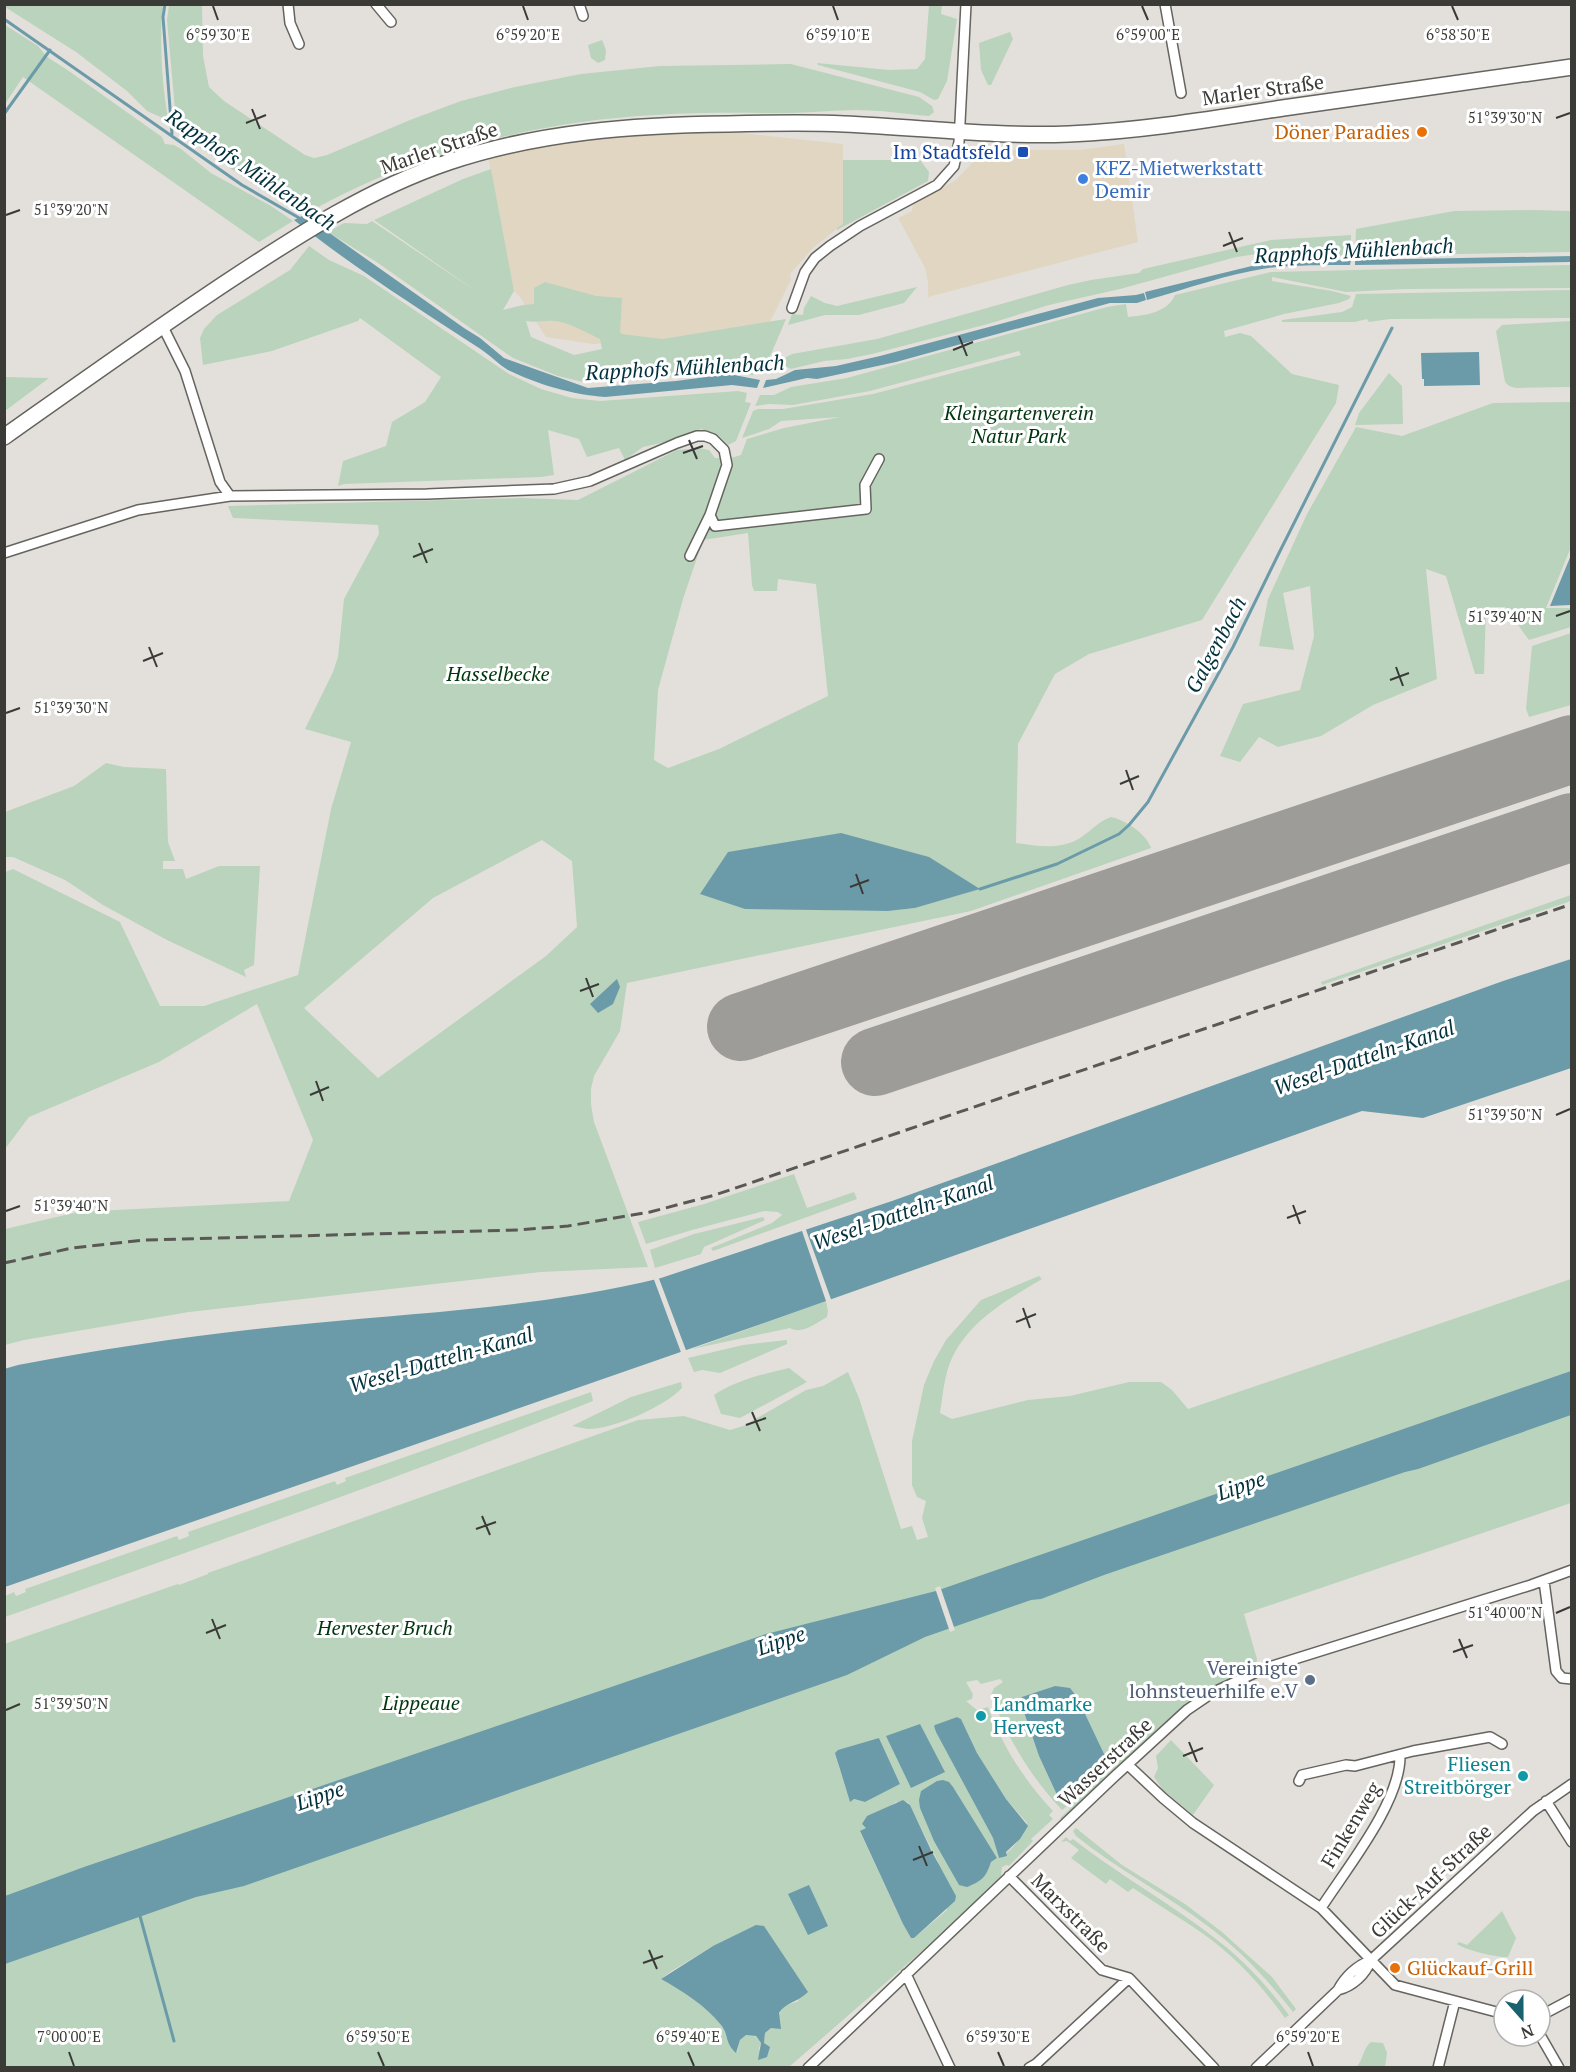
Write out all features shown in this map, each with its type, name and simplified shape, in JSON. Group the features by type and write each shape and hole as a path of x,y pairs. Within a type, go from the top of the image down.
{"main road":[{"name":"Marler Straße","path":"4,437 162,325 342,209 401,180 466,157 545,137 666,125 838,123 959,132 1069,134 1150,127 1572,67"}],"street":[{"path":"288,4 290,23 299,44"},
{"path":"376,4 391,22"},
{"path":"579,4 584,16"},
{"path":"792,308 805,272 815,258 860,226 937,185 954,166 959,142 966,4"},
{"path":"1166,4 1181,93"},
{"path":"162,325 185,371 220,482 230,496"},
{"path":"4,554 138,510 230,496 415,494 554,489 590,481 677,443 697,436 705,436 719,444 727,460 725,474 710,515 690,556"},
{"path":"710,515 715,526 866,509 865,485 879,459"},
{"name":"Wasserstraße","path":"808,2067 1187,1710 1212,1693 1263,1669 1544,1581 1572,1570"},
{"path":"1544,1581 1556,1671 1562,1678 1572,1678"},
{"name":"Finkenweg","path":"1299,1781 1302,1775 1346,1765 1355,1766 1413,1751 1490,1737 1502,1743"},
{"name":"Finkenweg","path":"1321,1908 1394,1792 1400,1755"},
{"path":"1128,1765 1193,1822 1321,1908 1395,1985 1492,2011"},
{"name":"Glück-Auf-Straße","path":"1257,2067 1338,1990 1348,1987 1367,1970 1371,1960 1546,1801 1572,1784"},
{"path":"1546,1801 1572,1842"},
{"name":"Marxstraße","path":"1009,1876 1102,1970 1129,1978 1214,2067"},
{"path":"906,1974 950,2067"},
{"path":"1029,2067 1036,2064 1129,1978"},
{"path":"1552,2009 1572,1998"},
{"path":"1438,2067 1455,2001"},
{"path":"1548,2048 1559,2067"}],"shaded area":[{"path":"666,125 843,144 843,224 814,247 790,274 791,280 770,322 662,339 593,344 546,337 514,291 487,151"},
{"path":"1124,144 1138,242 928,297 925,268 898,218 912,211 913,204 956,180 984,150 1080,150"}],"green space":[{"path":"4,5 163,5 162,61 168,118 165,119 147,111 127,91 76,52"},
{"path":"169,5 202,5 203,56 209,87 224,101 305,155 314,158 327,155 461,101 515,87 581,74 660,66 791,64 919,97 932,106 934,112 929,116 856,110 797,113 689,113 564,125 474,144 430,158 345,193 304,215 177,132 167,20"},
{"path":"929,5 942,5 941,14 957,19 947,81 938,99 934,100 920,92 818,65 817,63 889,70 917,69 925,59"},
{"path":"5,25 38,46 47,57 162,137 165,144 181,149 211,173 271,206 293,221 259,242 23,77 5,104"},
{"path":"1010,32 1013,39 991,85 988,85 981,70 979,43"},
{"path":"602,40 606,50 605,60 598,63 591,58 588,45"},
{"path":"843,160 920,160 929,172 928,181 837,230 843,224"},
{"path":"491,169 514,291 503,310 534,304 534,288 545,282 596,296 622,298 620,332 622,334 662,339 786,319 763,373 752,375 728,369 682,376 587,383 558,376 513,358 378,263 328,232 344,223 367,224 372,221 480,294 374,220 463,179","holes":["526,321 555,321 572,326 600,339 602,349 574,355 531,337"]},
{"path":"1454,211 1571,211 1571,252 1355,256 1356,229"},
{"path":"1351,235 1351,256 1302,254 1287,250 1236,257 872,354 824,361 791,369 779,361 792,354 877,339 1068,285 1139,273 1143,269 1271,240"},
{"path":"309,246 329,260 364,276 509,374 541,389 572,398 600,401 738,391 747,393 745,402 751,403 736,441 728,445 718,435 701,429 670,441 643,447 625,460 619,448 587,457 579,439 548,430 554,475 338,486 343,461 386,446 392,422 425,402 441,377 360,318 358,321 272,351 203,365 200,338 204,329 217,315 290,270"},
{"name":"Hasselbecke","path":"1571,265 1571,288 1406,289 1346,292 1272,277 1272,281 1351,296 1339,303 1284,314 1224,331 1225,337 1240,333 1251,336 1292,374 1339,385 1336,403 1202,620 1089,654 1055,674 1018,744 1016,843 1050,846 1067,844 1111,817 1134,828 1145,837 1151,848 971,911 627,983 620,1031 594,1076 591,1104 594,1122 648,1267 541,1272 189,1312 5,1345 5,1229 78,1212 289,1201 313,1140 257,1004 159,1062 29,1117 5,1149 5,872 13,869 120,922 160,1006 204,1006 298,975 331,809 351,742 305,729 333,672 338,657 344,599 379,534 378,525 233,518 228,506 522,498 578,500 677,450 699,448 709,450 715,458 731,458 741,455 747,439 784,428 840,417 781,421 769,429 742,438 753,411 758,409 783,409 873,394 1021,355 1019,351 870,391 793,405 755,406 760,395 774,395 791,387 847,378 1107,307 1126,304 1128,317 1149,314 1167,306 1175,295 1271,272","holes":["748,533 754,591 777,591 778,579 816,584 828,696 719,749 668,768 654,760 658,690 683,599 703,540","542,840 572,861 577,927 546,956 378,1078 304,1008 433,898","979,889 915,908 888,911 827,910"]},
{"path":"917,287 904,303 859,315 825,315 788,325 792,314 803,315 811,296 837,306"},
{"path":"1571,290 1571,318 1390,319 1369,322 1367,319 1355,322 1282,322 1282,320 1342,312 1352,307 1356,294"},
{"path":"1571,321 1571,387 1516,388 1505,382 1496,331 1502,325"},
{"path":"1389,373 1402,386 1403,424 1355,425 1359,413"},
{"path":"5,377 49,378 5,411"},
{"path":"1571,402 1571,547 1546,608 1571,608 1571,627 1529,640 1505,607 1486,607 1484,674 1475,674 1446,576 1426,569 1437,679 1373,705 1321,736 1278,747 1259,737 1240,762 1220,756 1243,704 1300,690 1314,636 1310,586 1283,593 1294,650 1259,646 1268,599 1307,514 1356,427 1402,436 1493,403"},
{"path":"1571,633 1571,705 1529,717 1526,709 1532,646"},
{"path":"106,763 124,767 166,769 168,842 175,861 163,861 163,869 183,869 186,879 219,866 260,866 254,965 244,970 246,977 167,940 103,905 65,880 13,857 5,857 5,812 74,786"},
{"path":"1571,895 1571,901 1322,985 1321,982"},
{"path":"794,1174 807,1208 854,1192 857,1199 713,1251 711,1248 772,1223 782,1215 778,1212 764,1211 646,1244 638,1222 704,1204"},
{"path":"763,1217 765,1220 704,1247 701,1254 655,1268 650,1250 694,1234"},
{"name":"Lippeaue","path":"1039,1276 1042,1279 991,1312 979,1322 960,1345 947,1371 940,1413 952,1419 1028,1400 1070,1396 1129,1382 1161,1382 1172,1390 1188,1409 1571,1279 1571,1503 1244,1614 1257,1659 1256,1667 1212,1688 1191,1702 1117,1768 1063,1821 1060,1818 1070,1809 1067,1806 1062,1810 1040,1784 1012,1742 991,1695 994,1688 1003,1682 1000,1679 981,1684 977,1680 966,1682 973,1694 972,1699 966,1701 977,1710 988,1707 1008,1749 1024,1775 1053,1811 1049,1815 1053,1819 1031,1839 1033,1841 1009,1866 1002,1867 1001,1877 921,1952 789,2067 5,2067 4,1644 179,1585 638,1420 684,1416 730,1430 743,1426 806,1390 823,1386 848,1372 859,1398 901,1529 912,1526 917,1540 928,1537 922,1518 926,1501 917,1497 912,1485 912,1441 924,1385 946,1340 981,1300","holes":["1055,1686 1105,1756 1103,1764 1066,1798 1061,1799 1057,1795 1039,1756 1020,1702 1022,1698","957,1717 961,1719 977,1753 1006,1799 1027,1823 1016,1843 999,1858 993,1838 934,1726","879,1738 900,1784 865,1802 853,1799 850,1802 838,1764","896,1802 908,1802 938,1862 947,1910 914,1938 911,1938 903,1924 860,1832 866,1829 865,1825 863,1826 863,1823","971,1819 997,1858 991,1862 989,1868","713,1946 799,2001 784,2006 771,2028 765,2033 764,2043 758,2051 761,2043 755,2036 746,2035 740,2040 737,2052 728,2042 721,2025 708,2011 661,1979"]},
{"path":"826,1301 827,1317 804,1329 790,1328 692,1349"},
{"path":"787,1340 787,1344 720,1373 702,1370 694,1372 688,1358 743,1345"},
{"path":"789,1368 807,1382 740,1418 721,1414 714,1395 741,1381"},
{"path":"681,1382 682,1388 674,1395 638,1416 598,1428 587,1429 572,1426 631,1397"},
{"path":"591,1392 593,1401 520,1430 300,1512 5,1617 5,1596 14,1592 16,1596 26,1592 25,1589 177,1536 179,1540 189,1536 188,1532 335,1481 337,1485 346,1481 345,1478"},
{"path":"1171,1740 1214,1785 1193,1815 1163,1790 1154,1777 1158,1768 1156,1756"},
{"path":"1076,1828 1122,1865 1185,1904 1222,1932 1272,1977 1296,2009 1293,2012 1254,1966 1221,1936 1092,1848 1076,1836 1073,1831"},
{"path":"1066,1837 1070,1841 1073,1839 1227,1947 1273,1994 1289,2015 1285,2018 1247,1972 1226,1951 1202,1933 1133,1888 1128,1892 1110,1879 1106,1884 1071,1858 1079,1850 1067,1841 1061,1842"},
{"path":"1502,1911 1516,1938 1508,1957 1482,1953 1457,1944 1459,1942 1467,1945"},
{"path":"1371,2042 1383,2043 1387,2053 1385,2067 1356,2067 1366,2048"}],"water":[{"path":"304,215 480,338 504,358 588,388 729,374 760,380 757,388 732,385 605,397 568,391 531,380 504,368 483,350 408,302 294,220"},
{"path":"1572,256 1571,262 1355,265 1355,260"},
{"path":"1351,260 1350,265 1268,268 1222,278 1147,300 1145,292 1260,264 1283,261"},
{"path":"1144,293 1146,300 1137,303 1110,303 896,362 763,388 766,380 776,379 795,370 836,366 880,356 1098,298"},
{"path":"1479,352 1480,385 1424,386 1421,353"},
{"path":"1571,555 1571,605 1550,606"},
{"path":"841,833 929,857 980,889 915,908 888,911 745,909 700,894 728,852"},
{"name":"Wesel-Datteln-Kanal","path":"1571,959 1571,1068 1423,1118 1362,1111 767,1322 5,1587 4,1369 55,1358 166,1340 532,1302 618,1288 661,1278 892,1201 1503,981"},
{"path":"617,979 620,987 613,1004 598,1013 590,1004"},
{"name":"Lippe","path":"1571,1371 1571,1415 925,1637 847,1675 244,1886 196,1897 5,1964 5,1896 766,1634 936,1591"},
{"path":"1055,1686 1070,1688 1077,1697 1105,1756 1103,1764 1066,1799 1057,1795 1039,1756 1020,1701 1022,1697"},
{"path":"957,1717 961,1719 977,1753 1006,1799 1028,1826 1020,1839 1006,1852 1007,1856 999,1858 993,1838 936,1732 935,1725"},
{"path":"920,1724 945,1772 911,1788 886,1736"},
{"path":"879,1738 900,1784 865,1802 854,1799 850,1802 835,1753 838,1750"},
{"path":"943,1780 949,1782 953,1787 997,1858 991,1862 983,1878 967,1887 959,1885 934,1841 920,1808 921,1791"},
{"path":"903,1800 910,1805 956,1896 955,1901 914,1938 911,1938 903,1924 860,1831 866,1828 862,1824 867,1816"},
{"path":"809,1885 828,1926 808,1935 788,1894"},
{"path":"756,1925 764,1926 808,1992 785,2006 779,2013 781,2029 771,2028 765,2033 764,2043 770,2047 767,2057 758,2060 761,2043 756,2036 746,2035 740,2040 736,2053 723,2029 708,2011 661,1979 713,1946"}],"pier":[{"path":"805,1227 832,1302 827,1304 801,1228"},
{"path":"658,1276 687,1353 682,1355 653,1277"},
{"path":"940,1586 955,1630 950,1632 935,1588"}],"waterway":[{"path":"165,4 163,17 172,134"},
{"name":"Rapphofs Mühlenbach","path":"4,19 242,185 301,219"},
{"path":"4,114 50,50"},
{"name":"Galgenbach","path":"980,889 1057,864 1119,834 1148,802 1233,647 1392,328"},
{"path":"140,1916 174,2041"}],"runway":[{"path":"741,1027 1572,749"},
{"path":"875,1062 1572,827"}],"railway":[{"path":"4,1263 72,1248 145,1240 518,1230 568,1226 650,1212 715,1195 1572,904"}],"place":[{"name":"Döner Paradies","path":"1422,132"},
{"name":"Im Stadtsfeld","path":"1023,152"},
{"name":"KFZ-Mietwerkstatt Demir","path":"1083,179"},
{"name":"Vereinigte lohnsteuerhilfe e.V","path":"1310,1680"},
{"name":"Landmarke Hervest","path":"981,1716"},
{"name":"Fliesen Streitbörger","path":"1523,1776"},
{"name":"Glückauf-Grill","path":"1395,1968"}],"park label":[{"name":"Kleingartenverein Natur Park","path":"1019,424"},
{"name":"Hervester Bruch","path":"385,1628"}]}
